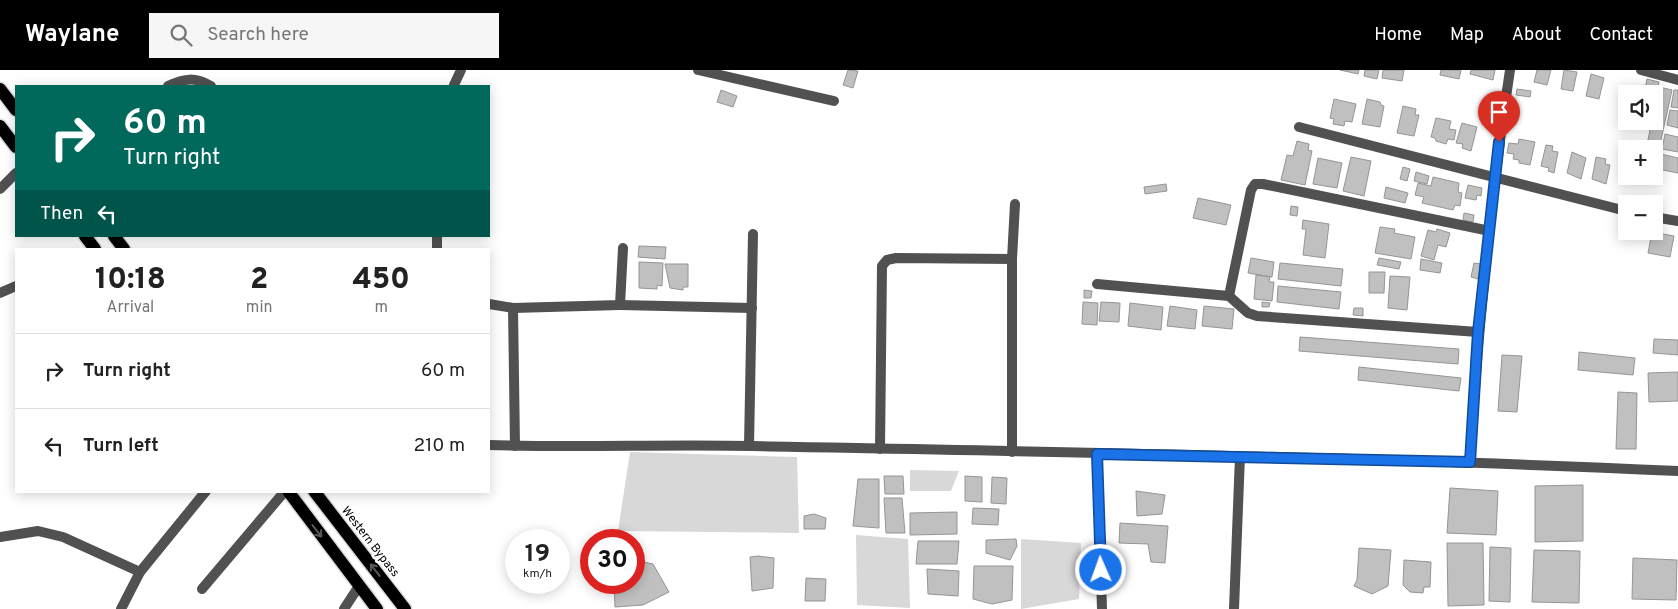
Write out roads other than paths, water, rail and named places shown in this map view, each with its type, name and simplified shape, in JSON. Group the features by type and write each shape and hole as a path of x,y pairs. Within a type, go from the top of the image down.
{"main road":[{"path":"0,89 15,109"},
{"path":"0,126 15,146"},
{"path":"87,237 94,248"},
{"path":"115,237 123,248"},
{"path":"289,493 377,609"},
{"name":"Western Bypass","path":"316,493 405,609"}],"street":[{"path":"454,85 460,70"},
{"path":"698,70 834,101"},
{"path":"1470,462 1478,332 1490,231 1494,177 1510,70"},
{"path":"1641,70 1678,80"},
{"path":"170,85 191,78 208,85"},
{"path":"1299,127 1618,209"},
{"path":"0,189 15,174"},
{"path":"1228,296 1252,190 1255,184 1263,184 1490,231"},
{"path":"1012,452 1012,259 1014,204"},
{"path":"1663,218 1678,221"},
{"path":"748,446 753,234"},
{"path":"620,305 623,248"},
{"path":"880,449 882,266 887,260 896,258 1012,259"},
{"path":"1097,284 1228,296 1248,314 1257,316 1478,332"},
{"path":"0,293 15,286"},
{"path":"490,304 513,308 620,305 752,308"},
{"path":"513,308 515,446"},
{"path":"490,445 748,446 1240,456 1470,462 1678,472"},
{"path":"1097,454 1102,609"},
{"path":"1234,609 1240,456"},
{"path":"121,609 140,572 204,493"},
{"path":"202,590 282,493"},
{"path":"0,537 38,532 63,536 140,572"},
{"path":"344,609 359,586"}]}
